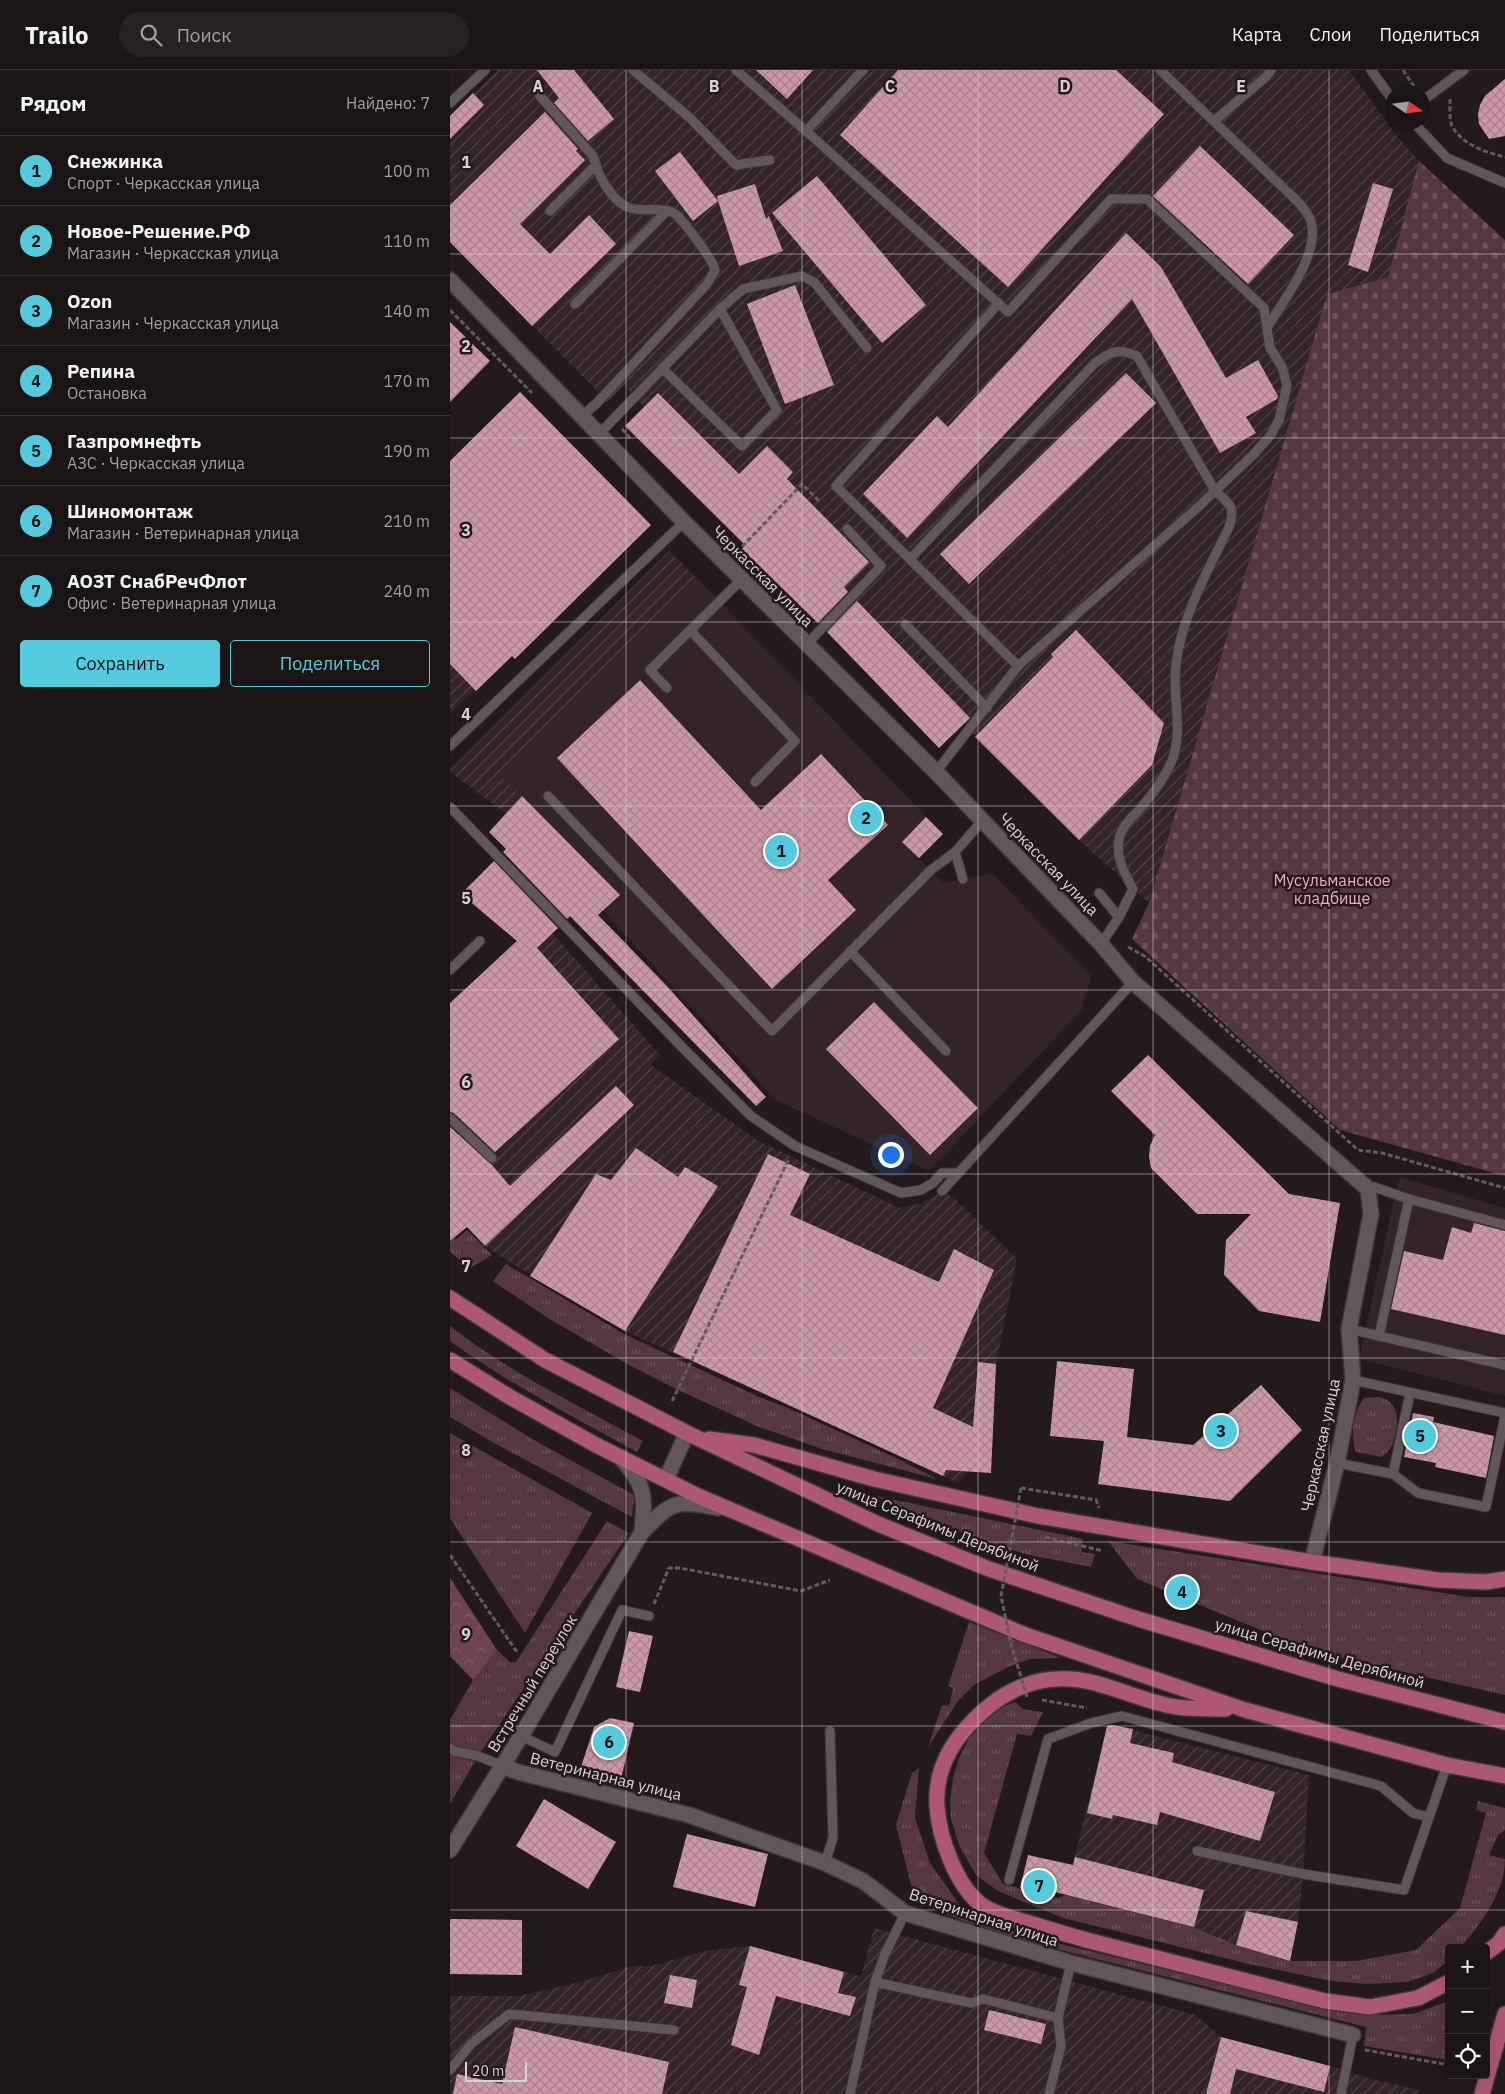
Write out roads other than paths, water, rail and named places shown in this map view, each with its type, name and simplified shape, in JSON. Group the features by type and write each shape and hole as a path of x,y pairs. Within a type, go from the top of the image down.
{"main road":[{"name":"улица Серафимы Дерябиной","path":"450,1298 545,1360 691,1435 878,1524 988,1569 1138,1620 1328,1676 1505,1722"},
{"path":"450,1360 510,1397 620,1457 732,1511 1023,1634 1244,1710 1447,1765 1505,1776"},
{"path":"691,1435 754,1445 874,1479 1038,1516 1312,1562 1438,1580 1486,1582 1505,1580"},
{"path":"1244,1710 1172,1707 1094,1683 1075,1680 1047,1680 1029,1683 1008,1692 985,1708 957,1738 942,1765 937,1804 939,1826 954,1869 970,1892 983,1906 1004,1916 1063,1934 1325,2001 1370,2007 1418,1998 1445,1984"},
{"path":"1490,1950 1499,1943 1505,1934"},
{"path":"1482,2094 1505,2014"}],"street":[{"name":"Черкасская улица","path":"450,280 684,522 1104,939 1133,982 1368,1189 1370,1214 1349,1329 1353,1380 1337,1463 1312,1562"},
{"path":"666,1479 691,1435"},
{"name":"Встречный переулок","path":"620,1457 636,1474 642,1487 644,1502 642,1532"},
{"name":"Встречный переулок","path":"450,1850 503,1766 642,1532 664,1509 684,1502 732,1511"},
{"name":"Ветеринарная улица","path":"503,1766 518,1772 689,1815 825,1863 863,1881 906,1913 1071,1963 1353,2035"}],"lane":[{"path":"450,103 485,70"},
{"path":"633,70 690,118 736,165 770,160"},
{"path":"736,70 1008,312 1111,199 1147,199 1264,308 1270,348 1282,367 1287,385 1279,420 1270,436 1254,455 1018,666 936,772"},
{"path":"806,131 863,70"},
{"path":"1160,70 1293,197 1304,209 1312,224 1313,244 1301,270 1267,328"},
{"path":"1214,122 1267,76 1271,70"},
{"path":"1371,70 1385,89"},
{"path":"1430,95 1464,70"},
{"path":"540,96 594,156 596,165 608,188 620,203 630,208 674,213 705,250 714,264 715,270 707,284 597,404 582,416"},
{"path":"1420,130 1446,158 1505,183"},
{"path":"550,211 596,165"},
{"path":"575,304 667,211"},
{"path":"599,434 720,309 743,289 802,276 814,282 866,348"},
{"path":"998,303 836,486 1018,666"},
{"path":"662,368 742,446 777,410 720,309"},
{"path":"910,559 1096,363 1111,352 1124,351 1136,356 1215,491 1229,503 1233,516 1185,621 1178,644 1175,683 1178,723 1172,758 1145,804 1124,826 1120,836 1118,861 1133,889 1119,917 1104,939"},
{"path":"450,746 684,522"},
{"path":"807,644 881,566 847,529"},
{"path":"667,688 650,670 742,579"},
{"path":"905,624 987,708"},
{"path":"690,630 795,741 755,782"},
{"path":"548,796 772,1030 931,870 955,852 983,820"},
{"path":"450,807 676,1041 752,1116 795,1146 901,1192 921,1190 933,1184 942,1173 958,1173"},
{"path":"955,852 963,879"},
{"path":"1099,893 1119,917"},
{"path":"450,970 480,941"},
{"path":"850,951 946,1051"},
{"path":"942,1191 1133,982"},
{"path":"450,1118 492,1158"},
{"path":"1368,1189 1374,1187 1409,1199 1505,1225"},
{"path":"1379,1336 1409,1199"},
{"path":"1349,1329 1505,1364"},
{"path":"1337,1463 1392,1474 1418,1493 1486,1507 1505,1415 1353,1380"},
{"path":"1392,1474 1410,1392"},
{"path":"521,1736 555,1752 622,1610 649,1616"},
{"path":"1009,1880 1048,1739 1091,1722 1122,1716 1381,1786 1413,1813 1429,1817"},
{"path":"825,1863 833,1838 830,1731"},
{"path":"450,1748 454,1751 478,1756 503,1766"},
{"path":"1197,1851 1303,1874 1404,1890 1447,1765"},
{"path":"850,2094 875,1982 885,1954 906,1913"},
{"path":"1049,2094 1062,2046 1058,2018 1071,1963"},
{"path":"875,1982 971,2003 983,2000 1058,2018"},
{"path":"450,2070 471,2044 509,2014 674,2030"},
{"path":"1340,2094 1353,2035"}],"place":[{"name":"Новое-Решение.РФ","path":"866,818"},
{"name":"Снежинка","path":"781,851"},
{"name":"Ozon","path":"1221,1431"},
{"name":"Газпромнефть","path":"1420,1436"},
{"name":"Репина","path":"1182,1592"},
{"name":"Шиномонтаж","path":"609,1742"},
{"name":"АОЗТ СнабРечФлот","path":"1039,1886"}],"park label":[{"name":"Мусульманское кладбище","path":"1332,889"}]}
